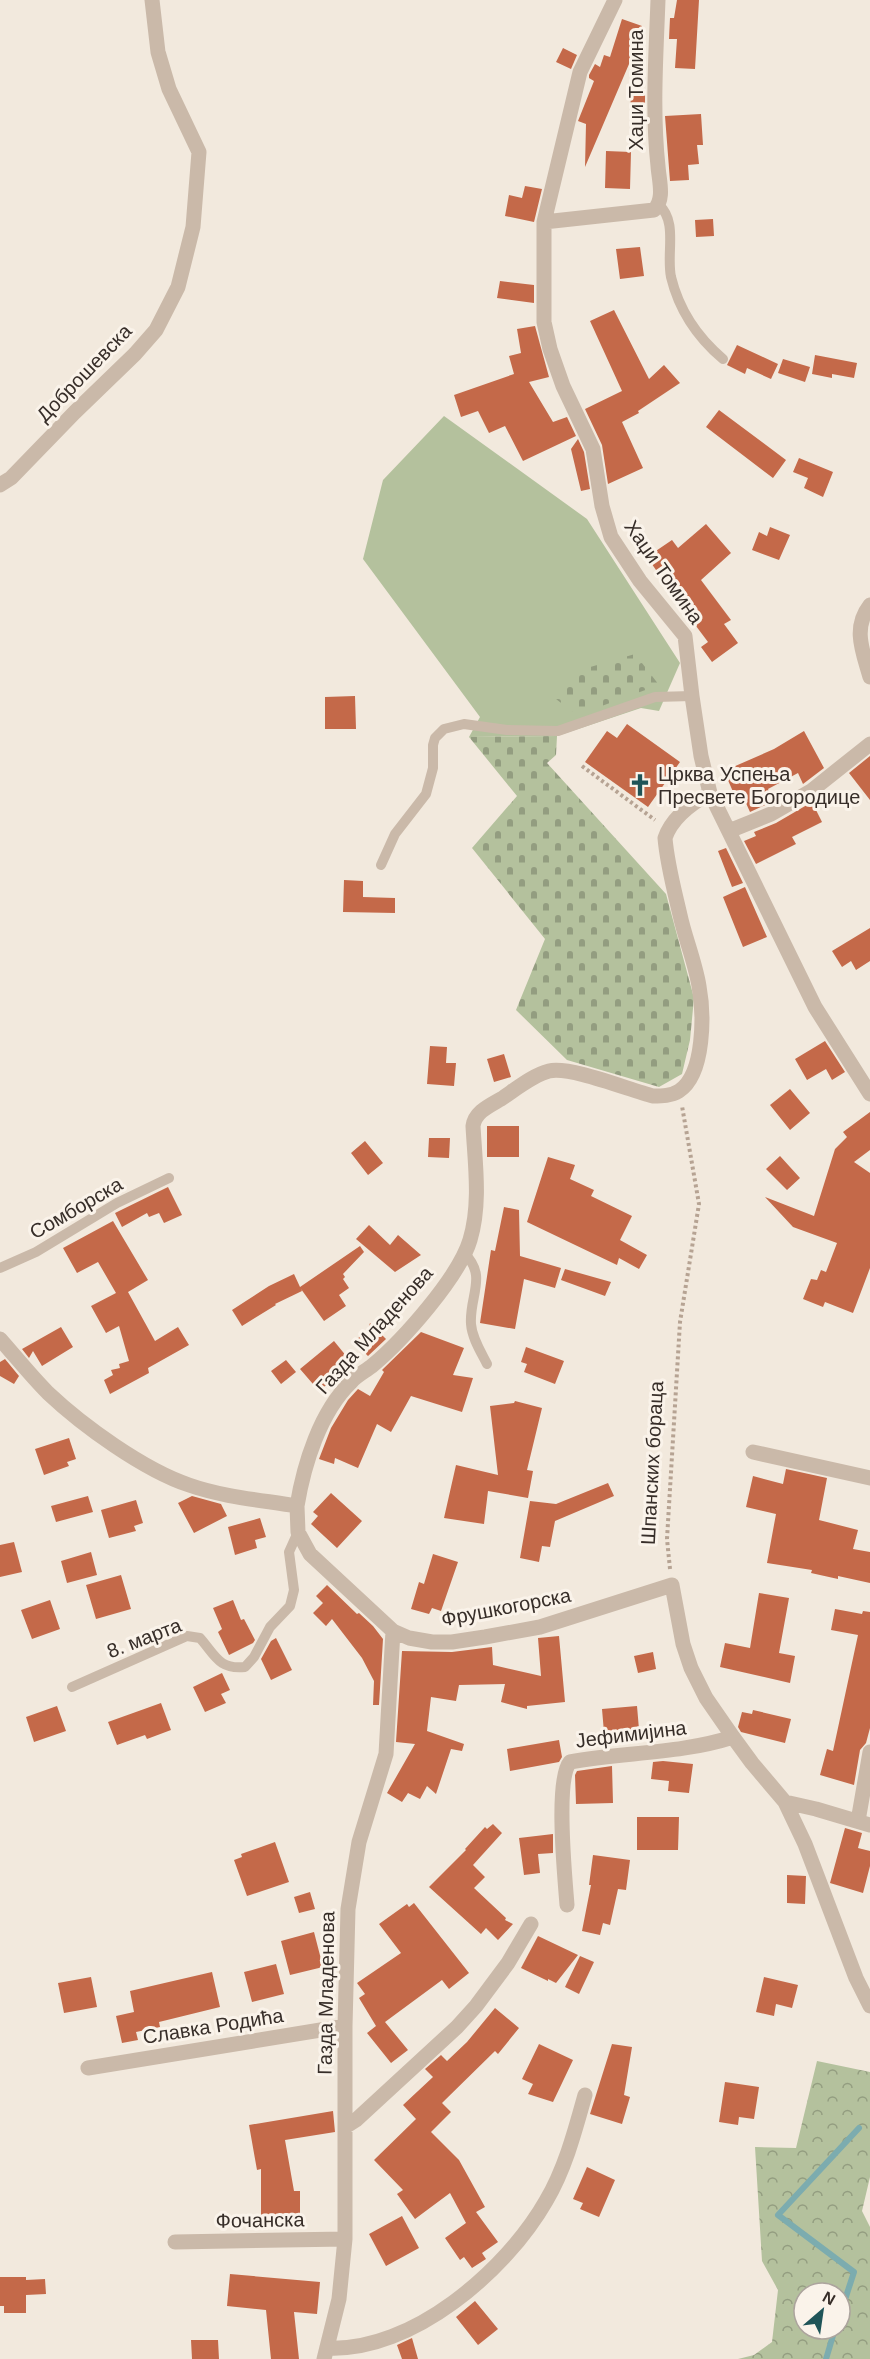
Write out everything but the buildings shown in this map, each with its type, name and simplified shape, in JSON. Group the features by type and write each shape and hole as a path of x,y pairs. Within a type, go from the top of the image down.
{"street":[{"name":"Доброшевска","path":"0,485 11,478 135,354 156,330 178,287 193,227 199,152 169,89 159,52 152,0"},
{"name":"Хаџи Томина","path":"615,0 580,72 544,222 543,313 550,349 592,449 602,506 611,537 640,581 685,636 701,756 710,793 815,1007 870,1094"},
{"name":"Хаџи Томина","path":"658,0 655,139 659,205"},
{"path":"544,222 654,210 659,205"},
{"path":"870,605 862,618 859,640 870,677"},
{"path":"729,831 771,814 811,791 870,744"},
{"path":"680,1091 686,1084 697,1060 702,1015 699,986 680,915 665,838 668,830 688,807 710,793"},
{"name":"Газда Младенова","path":"297,1506 301,1480 313,1444 333,1405 350,1382 373,1365 400,1338 440,1292 470,1242 475,1221 474,1118 538,1076 550,1071 574,1072 653,1096 666,1096 680,1091"},
{"path":"0,1338 48,1393 75,1416 151,1467 199,1488 297,1506"},
{"path":"753,1452 870,1478"},
{"name":"Фрушкогорска","path":"297,1506 298,1532 310,1554 393,1632 409,1638 432,1642 452,1642 540,1627 672,1585"},
{"path":"672,1585 682,1644 706,1698 752,1763 785,1802 805,1844 856,1978 870,2006"},
{"name":"Газда Младенова","path":"326,2354 339,2299 345,2239 345,2026 348,1909 359,1842 386,1754 393,1632"},
{"name":"Јефимијина","path":"567,1905 563,1848 564,1789 565,1772 570,1761 707,1746 733,1737"},
{"path":"785,1802 864,1823 870,1752"},
{"path":"345,2127 356,2120 457,2027 489,1991 531,1924"},
{"name":"Славка Родића","path":"88,2068 345,2026"},
{"path":"326,2354 393,2336 423,2323 442,2312 468,2291 503,2258 546,2201 571,2145 585,2095"},
{"name":"Фочанска","path":"175,2242 345,2239"}],"lane":[{"path":"659,205 666,211 670,222 671,274 680,303 696,332 723,359"},
{"path":"381,866 395,834 426,794 433,768 433,745 435,738 444,729 464,724 507,730 558,731 654,697 692,696"},
{"name":"Сомборска","path":"0,1268 36,1252 117,1203 169,1178"},
{"path":"464,1253 474,1262 477,1277 471,1324 487,1364"},
{"name":"8. марта","path":"72,1687 187,1636 200,1638 218,1661 233,1668 244,1667 254,1657 270,1627 290,1606 294,1590 289,1552 298,1532"}],"path":[{"path":"582,766 668,830"},
{"name":"Шпанских бораца","path":"672,1585 668,1539 681,1322 699,1204 680,1091"}],"green space":[{"path":"444,416 587,519 680,663 659,711 641,708 557,736 469,737 480,717 363,559 383,480"},
{"path":"635,654 659,685 577,715 552,696 580,670"},
{"path":"557,736 556,755 547,763 666,894 694,998 690,1040 682,1074 659,1087 567,1060 516,1010 545,939 472,848 517,796 469,737"},
{"path":"817,2061 870,2072 870,2177 862,2211 870,2227 870,2359 738,2359 754,2355 772,2342 778,2290 762,2261 755,2147 796,2148"}],"waterway":[{"path":"851,2281 854,2272 778,2215 859,2128"},
{"path":"826,2359 831,2341"}],"place":[{"name":"Црква Успења Пресвете Богородице","path":"640,785"}]}
